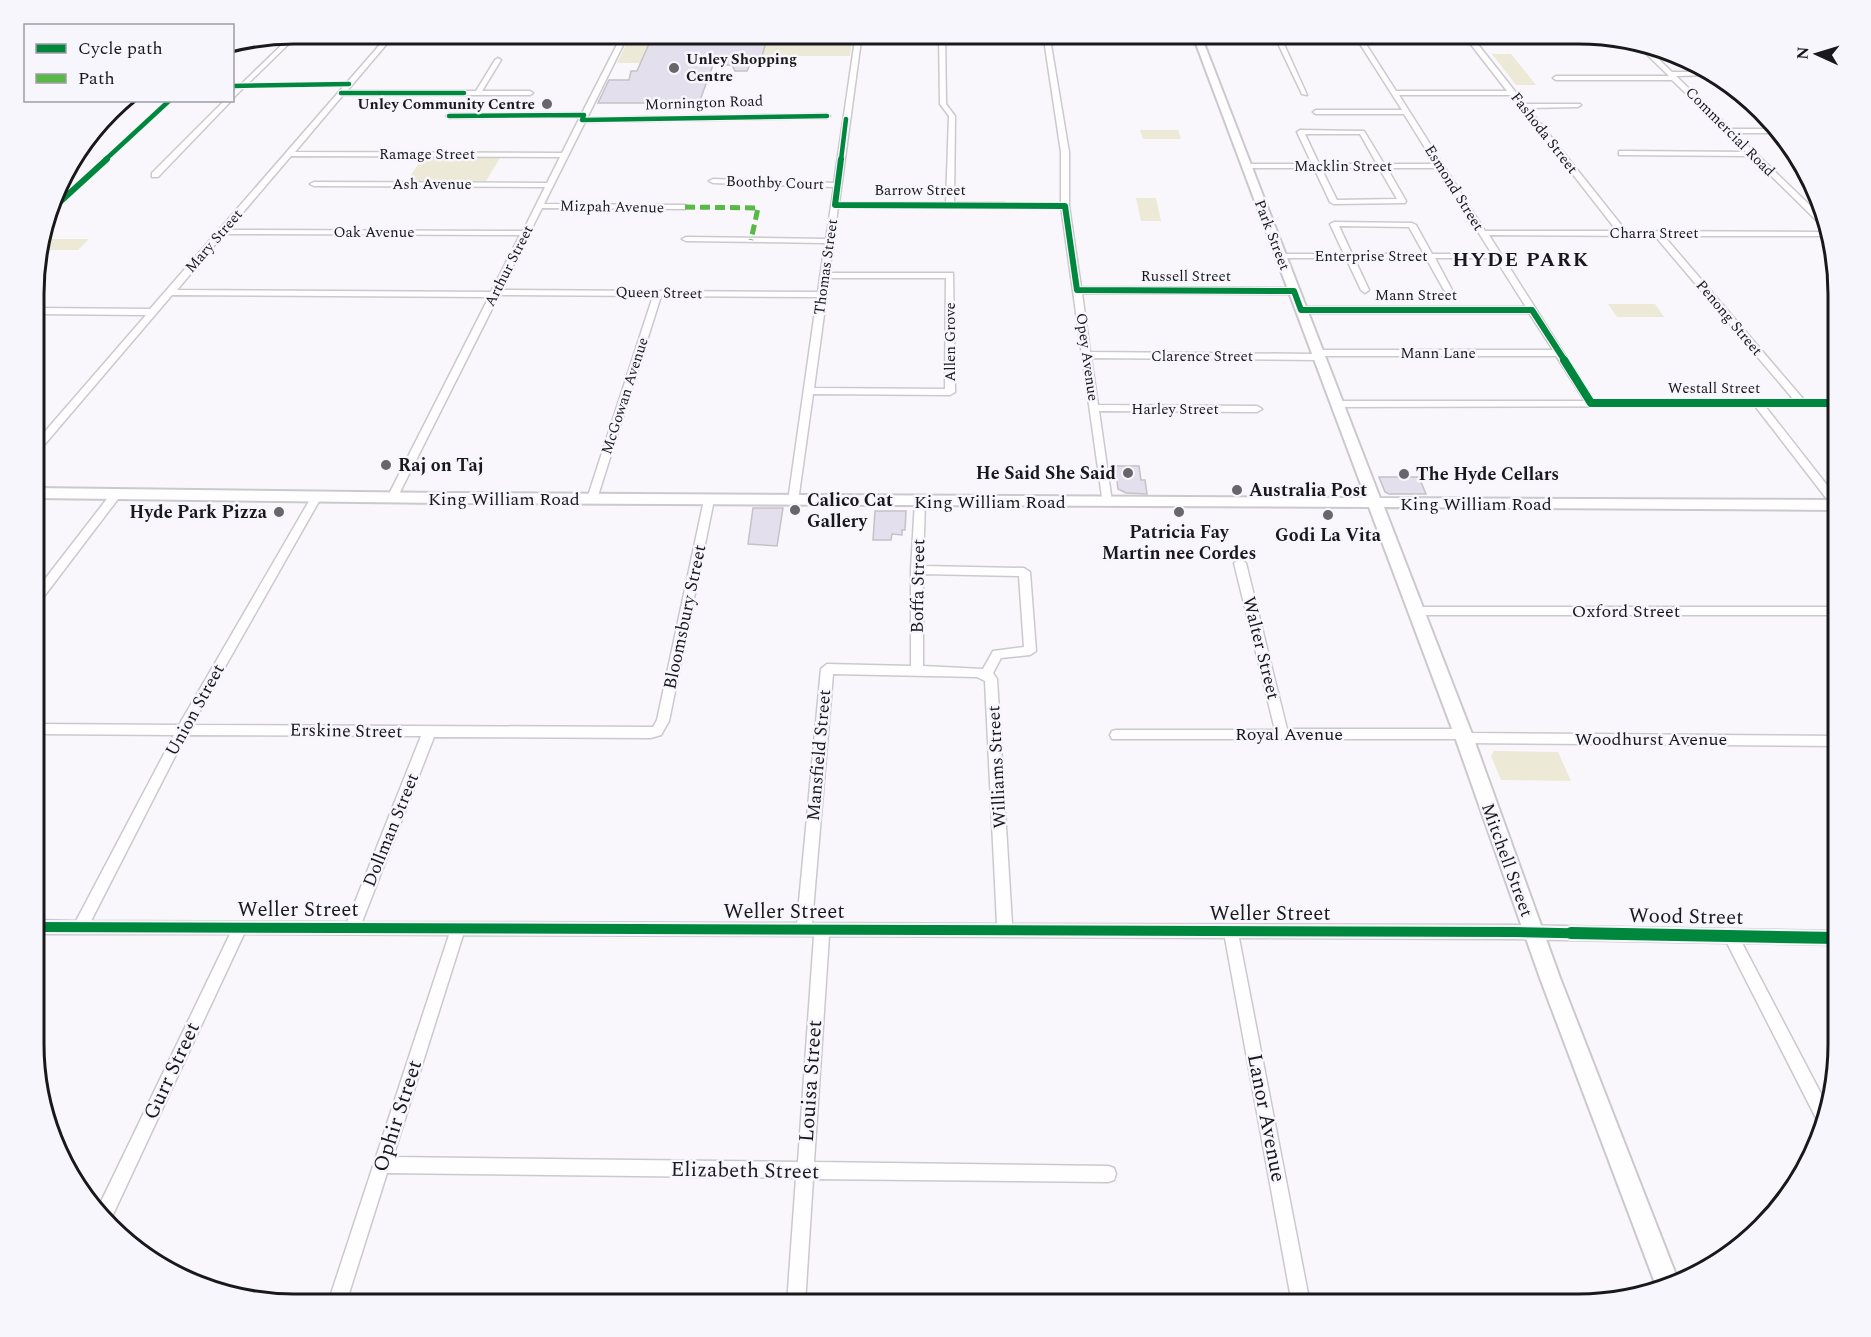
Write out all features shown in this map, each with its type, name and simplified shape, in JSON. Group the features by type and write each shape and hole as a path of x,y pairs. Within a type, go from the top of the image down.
{"street":[{"path":"234,95 286,44"},
{"name":"Mary Street","path":"44,439 383,44"},
{"name":"Arthur Street","path":"392,498 620,44"},
{"name":"Thomas Street","path":"793,501 857,44"},
{"path":"942,44 943,104 952,116 950,205"},
{"name":"Opey Avenue","path":"1048,44 1065,152 1065,206 1107,502"},
{"name":"Park Street","path":"1201,44 1374,504"},
{"path":"1281,44 1305,94"},
{"name":"Esmond Street","path":"1363,44 1591,403"},
{"name":"Fashoda Street","path":"1474,44 1623,233"},
{"name":"Commercial Road","path":"1650,55 1814,213"},
{"path":"478,93 498,60"},
{"path":"1556,78 1698,75"},
{"path":"341,93 530,93"},
{"path":"1394,93 1513,93"},
{"path":"154,175 227,102"},
{"path":"1523,106 1578,105"},
{"path":"1316,112 1406,112"},
{"name":"Mornington Road","path":"449,116 827,117"},
{"path":"1731,132 1767,131"},
{"path":"1300,132 1362,132 1402,201 1334,202 1316,166 1300,132"},
{"path":"1622,153 1755,154"},
{"name":"Ramage Street","path":"289,154 564,155"},
{"name":"Macklin Street","path":"1246,166 1440,166"},
{"name":"Boothby Court","path":"714,181 837,185"},
{"name":"Ash Avenue","path":"314,184 549,185"},
{"name":"Barrow Street","path":"835,205 1005,205"},
{"name":"Mizpah Avenue","path":"539,206 685,207"},
{"path":"1365,290 1334,225 1412,225 1448,290"},
{"name":"Oak Avenue","path":"222,232 525,233"},
{"name":"Charra Street","path":"1483,233 1820,234"},
{"name":"Penong Street","path":"1657,233 1801,403"},
{"path":"686,240 831,241"},
{"name":"Enterprise Street","path":"1281,256 1497,256"},
{"name":"Allen Grove","path":"810,391 950,392 950,276 826,276"},
{"name":"Russell Street","path":"1077,290 1294,291"},
{"name":"Queen Street","path":"170,292 823,295"},
{"name":"McGowan Avenue","path":"592,499 658,293"},
{"name":"Mann Street","path":"1301,310 1532,310"},
{"path":"44,311 153,312"},
{"name":"Mann Lane","path":"1318,355 1559,353"},
{"name":"Clarence Street","path":"1086,356 1318,355"},
{"name":"Westall Street","path":"1336,404 1828,403"},
{"path":"1758,404 1828,492"},
{"name":"Harley Street","path":"1094,408 1257,409"},
{"name":"King William Road","path":"44,493 793,501 1828,505"},
{"path":"44,588 117,493"},
{"name":"Union Street","path":"80,927 183,729 317,496"},
{"name":"Bloomsbury Street","path":"657,731 663,721 709,500"},
{"name":"Boffa Street","path":"917,672 920,501"},
{"name":"Mitchell Street","path":"1374,504 1463,736 1533,932 1665,1277"},
{"name":"Walter Street","path":"1240,563 1282,733"},
{"path":"917,570 1024,572 1030,651 997,654 986,674 917,672"},
{"name":"Oxford Street","path":"1416,611 1828,611"},
{"name":"Mansfield Street","path":"804,930 826,669 917,672"},
{"name":"Williams Street","path":"986,674 993,685 1005,930"},
{"name":"Erskine Street","path":"44,729 640,734 657,731"},
{"name":"Dollman Street","path":"352,928 429,732"},
{"name":"Royal Avenue","path":"1116,735 1282,733 1463,736"},
{"name":"Woodhurst Avenue","path":"1463,736 1828,741"},
{"name":"Weller Street","path":"44,927 1533,932"},
{"name":"Gurr Street","path":"107,1209 240,928"},
{"name":"Ophir Street","path":"340,1294 458,929"},
{"name":"Louisa Street","path":"797,1294 822,930"},
{"name":"Lanor Avenue","path":"1231,932 1298,1294"},
{"name":"Wood Street","path":"1533,932 1828,938"},
{"path":"1731,936 1819,1107"},
{"name":"Elizabeth Street","path":"382,1165 1108,1174"}],"shaded area":[{"path":"626,44 649,44 641,63 617,63"},
{"path":"765,44 852,44 850,56 762,56"},
{"path":"1492,54 1511,54 1536,85 1516,85"},
{"path":"1140,130 1178,130 1181,139 1143,139"},
{"path":"423,157 500,158 486,181 407,181"},
{"path":"1136,198 1156,198 1161,221 1141,221"},
{"path":"50,239 89,239 78,250 47,250"},
{"path":"1608,304 1655,304 1664,317 1617,317"},
{"path":"1494,751 1558,752 1571,781 1501,780 1491,756"}],"building":[{"name":"Unley Shopping Centre","path":"649,44 765,44 762,56 754,56 747,71 735,71 732,65 713,65 699,103 598,103 609,80 629,80 631,71 637,71"},
{"name":"He Said She Said","path":"1115,466 1139,466 1141,480 1145,480 1147,494 1126,493 1118,489"},
{"path":"1379,477 1419,477 1426,494 1389,494 1385,492"},
{"path":"753,508 783,508 777,546 748,544"},
{"path":"875,511 906,511 905,530 902,530 902,535 892,534 891,540 873,540"}],"waterway":[{"path":"106,160 171,102"},
{"path":"76,187 108,159"}],"marked path":[{"path":"685,207 758,208 751,240"}],"cycle path":[{"path":"234,86 243,87 246,84 349,84"},
{"path":"341,93 464,93"},
{"path":"62,200 168,102"},
{"path":"449,116 584,115 582,120 827,116"},
{"path":"846,119 835,205 1065,206 1077,290 1294,291 1301,310 1532,310 1591,403 1828,403"},
{"path":"44,927 1513,932 1828,938"}],"place":[{"name":"Unley Shopping Centre","path":"674,68"},
{"name":"Unley Community Centre","path":"547,104"},
{"name":"Raj on Taj","path":"386,465"},
{"name":"He Said She Said","path":"1128,473"},
{"name":"The Hyde Cellars","path":"1404,474"},
{"name":"Australia Post","path":"1237,490"},
{"name":"Calico Cat Gallery","path":"795,510"},
{"name":"Hyde Park Pizza","path":"279,512"},
{"name":"Patricia Fay Martin nee Cordes","path":"1179,512"},
{"name":"Godi La Vita","path":"1328,515"}],"district":[{"name":"HYDE PARK","path":"1521,260"}]}
